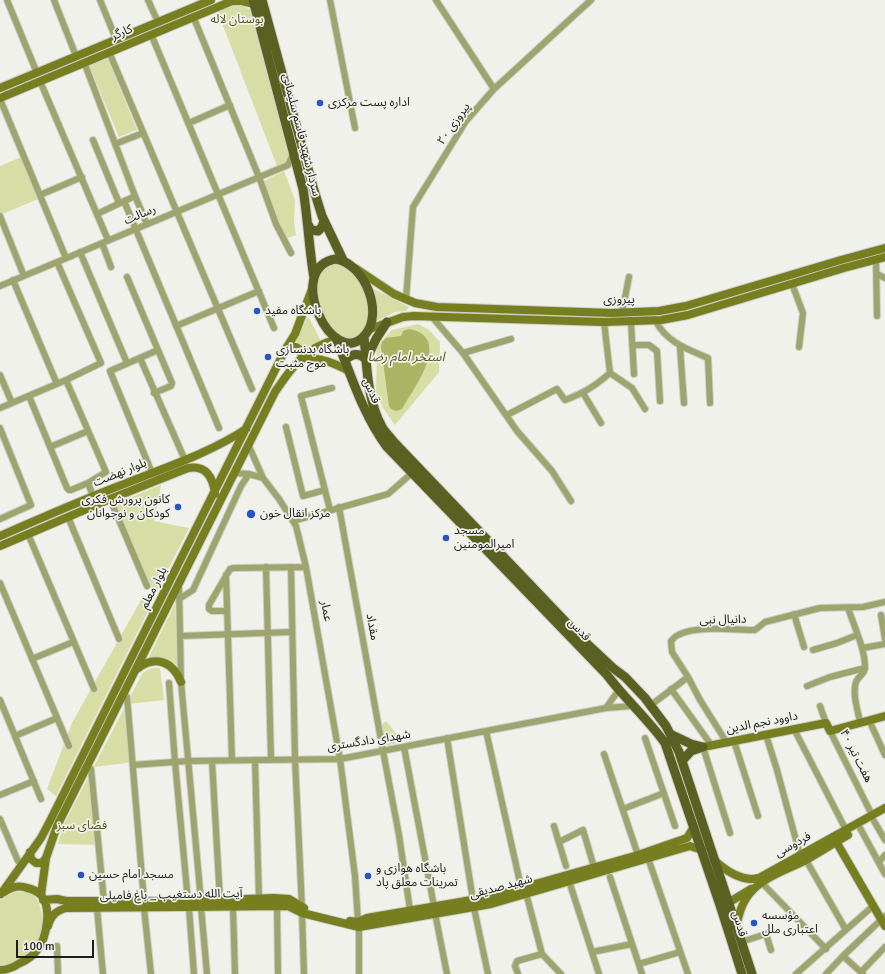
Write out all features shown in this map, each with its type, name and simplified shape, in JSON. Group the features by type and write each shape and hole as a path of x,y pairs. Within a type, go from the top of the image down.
{"main road":[{"name":"کارگر","path":"0,88 39,77 109,52 158,22 197,2 211,0"},
{"name":"کارگر","path":"0,98 76,56 116,39 151,34 232,0 257,1"},
{"name":"سردار شهید قاسم سلیمانی","path":"257,1 303,189 309,226 314,282"},
{"path":"257,1 324,221 343,260"},
{"path":"309,226 311,230 318,232 324,221"},
{"name":"پیروزی","path":"354,267 394,294 415,302 437,307 622,313 659,311 686,306 885,248"},
{"name":"پیروزی","path":"370,329 387,322 414,316 604,322 655,320 688,315 885,257"},
{"path":"329,260 343,260 354,267 366,284 372,301 372,311 370,329 364,337 356,342 350,343 336,339 325,327 314,301 314,282 318,268 329,260"},
{"name":"بلوار معلم","path":"0,894 50,822 285,350 295,334 314,282"},
{"path":"755,285 758,294"},
{"path":"345,361 348,357 355,354 363,356 366,360 376,339 387,322"},
{"name":"قدس","path":"364,337 372,403 382,427 394,442 583,640 625,677 651,705 664,723 682,761 713,858 742,974"},
{"name":"بلوار معلم","path":"42,897 46,858 57,826 275,392 289,371 302,358 314,348 336,339"},
{"name":"قدس","path":"336,339 375,431 387,447 607,675 632,706 655,729 664,743 702,850 724,904 736,928 752,974"},
{"path":"285,350 291,346 299,348 302,358 317,358 333,362 349,371"},
{"name":"بلوار نهضت","path":"1,534 196,455 235,436 246,428"},
{"path":"196,455 199,462 196,467 204,471 210,477 214,485 214,494"},
{"name":"بلوار نهضت","path":"0,546 110,499 188,468 196,467"},
{"path":"135,671 147,663 162,662 171,666 177,673 181,682"},
{"path":"617,689 614,682 615,679 620,676 625,677"},
{"path":"830,731 885,716"},
{"path":"655,729 660,729 664,723"},
{"name":"داوود نجم الدین","path":"707,746 826,723"},
{"name":"هفت تیر ۴۰","path":"826,723 830,731"},
{"path":"670,734 691,744 707,746"},
{"path":"682,761 691,751 707,746"},
{"name":"فردوسی","path":"724,904 835,839 860,828 885,808"},
{"name":"فردوسی","path":"835,839 846,830 873,818 885,815"},
{"name":"شهید صدیقی","path":"302,910 358,924 473,904 489,897 569,881 648,858 687,838 694,827"},
{"path":"835,839 873,906 884,920"},
{"name":"شهید صدیقی","path":"524,890 594,867 672,847 690,846 702,850"},
{"path":"30,852 31,859 36,863 42,863 46,858"},
{"name":"فردوسی","path":"713,858 722,868 746,879 752,880 803,858"},
{"name":"فردوسی","path":"736,928 739,912 744,901 752,890 762,883"},
{"path":"0,894 10,888 22,886 33,889 42,897 46,908 48,926"},
{"name":"آیت الله دستغیب _ باغ فامیلی","path":"42,897 66,901 104,901 144,905"},
{"path":"57,899 53,905 55,908 60,910"},
{"name":"آیت الله دستغیب _ باغ فامیلی","path":"201,904 220,900 289,899 302,910"},
{"name":"آیت الله دستغیب _ باغ فامیلی","path":"60,910 66,908 201,904 233,907 288,906 302,910"},
{"path":"3,971 24,962 38,950 42,943 50,919 60,910"},
{"name":"شهید صدیقی","path":"358,924 367,918 410,910 435,910"}],"street":[{"path":"7,0 108,240"},
{"path":"54,0 76,56"},
{"path":"100,0 116,39"},
{"path":"148,0 158,22"},
{"path":"330,0 355,128"},
{"path":"436,0 494,89"},
{"name":"پیروزی ۲۰","path":"406,298 413,207 466,121 494,89 591,0"},
{"path":"193,16 259,177 276,224 291,253"},
{"path":"151,34 274,328"},
{"path":"109,52 252,389"},
{"path":"84,62 147,224"},
{"path":"0,98 66,258"},
{"path":"189,123 230,106"},
{"path":"115,144 143,132"},
{"path":"93,140 135,229 219,428"},
{"path":"294,153 288,164 299,173"},
{"name":"رسالت","path":"0,286 288,164"},
{"path":"40,194 82,177"},
{"path":"97,214 135,196"},
{"path":"0,216 24,276"},
{"path":"102,243 111,267"},
{"path":"80,252 127,363"},
{"path":"876,260 877,316"},
{"path":"0,408 66,380 101,363 57,262"},
{"path":"877,274 885,278"},
{"path":"127,276 172,384 171,386 154,393"},
{"path":"622,313 629,277"},
{"path":"13,280 57,384"},
{"path":"792,284 803,313 799,347"},
{"path":"176,326 259,291"},
{"path":"432,317 463,353 517,431 552,470 571,501"},
{"path":"655,320 659,329 680,347 708,358 710,403"},
{"path":"604,322 610,373"},
{"path":"631,322 634,374"},
{"path":"463,353 511,339"},
{"path":"632,345 649,345 657,351 660,401"},
{"path":"680,347 684,403"},
{"path":"152,473 110,371 158,350"},
{"path":"140,358 184,460"},
{"path":"507,416 557,389 565,400 584,393 597,385 610,373"},
{"path":"610,373 621,379 632,388 645,409"},
{"path":"0,375 12,403"},
{"path":"29,396 69,490 88,483 106,472 66,380"},
{"path":"330,510 301,396 332,388"},
{"path":"584,393 601,423"},
{"path":"286,427 303,496 325,490"},
{"path":"0,428 31,505 0,519"},
{"path":"50,446 88,431"},
{"name":"عمار","path":"248,444 263,478 279,499 296,526 306,567 340,759 355,876 359,974"},
{"path":"234,473 249,474 263,478"},
{"path":"293,521 388,494 412,473"},
{"path":"179,599 193,590 240,486 249,474"},
{"path":"88,483 93,496"},
{"path":"110,499 147,586"},
{"name":"مقداد","path":"339,507 399,835 410,910"},
{"path":"68,517 119,639"},
{"path":"28,534 94,689"},
{"path":"291,567 295,760 304,974"},
{"path":"227,611 212,611 209,609 209,605 228,571 234,568 306,567"},
{"path":"266,568 271,760"},
{"path":"226,575 232,760"},
{"path":"0,583 69,746"},
{"path":"179,584 181,682 206,974"},
{"name":"دانیال نبی","path":"688,677 672,652 671,641 677,635 708,629 755,630 765,622 820,608 863,607 885,602"},
{"path":"848,608 863,648 865,668 863,674 856,681 855,688 864,721 885,755"},
{"path":"794,614 804,647"},
{"path":"881,615 885,639"},
{"path":"180,636 292,632"},
{"path":"813,650 857,635"},
{"path":"32,659 73,642"},
{"path":"863,648 885,644"},
{"path":"806,686 830,677 865,668"},
{"path":"651,705 688,677 700,700 731,742 758,816"},
{"path":"169,682 194,974"},
{"path":"606,708 617,689"},
{"path":"671,689 707,746 730,834"},
{"path":"127,698 151,974"},
{"path":"0,700 41,799"},
{"name":"شهدای دادگستری","path":"133,766 188,761 340,759 606,708 632,706"},
{"name":"هفت تیر ۴۰","path":"820,706 826,723"},
{"path":"15,736 57,718"},
{"path":"794,729 846,830"},
{"path":"486,731 504,814 542,954 561,974"},
{"name":"هفت تیر ۴۰","path":"830,731 885,840"},
{"path":"766,735 803,858 846,930"},
{"path":"447,738 473,904 488,974"},
{"path":"645,738 675,826"},
{"path":"404,747 447,974"},
{"path":"604,754 638,855"},
{"path":"255,760 259,899"},
{"path":"212,761 220,900"},
{"path":"91,769 104,901"},
{"path":"0,795 34,781"},
{"path":"622,809 664,793"},
{"path":"0,819 18,861"},
{"path":"554,826 566,866"},
{"path":"860,828 885,874"},
{"path":"559,842 583,830 594,867"},
{"path":"879,862 885,855"},
{"path":"648,858 688,974"},
{"path":"610,877 642,974"},
{"path":"569,881 599,974"},
{"path":"762,883 826,949"},
{"path":"277,906 278,974"},
{"path":"796,974 873,906"},
{"path":"233,907 236,974"},
{"path":"97,908 103,974"},
{"path":"826,974 843,956 884,920"},
{"path":"741,942 766,934 771,950"},
{"path":"592,952 632,944"},
{"path":"57,946 58,974"},
{"path":"843,956 862,973 885,948"},
{"path":"638,964 680,952"},
{"path":"518,974 515,966 517,961 542,954"}],"green space":[{"name":"بوستان لاله","path":"233,3 242,5 250,10 289,154 287,161 277,166 217,10"},
{"path":"107,57 137,130 119,137 89,65"},
{"path":"21,157 38,199 0,215 0,166"},
{"path":"284,171 295,200 294,223 296,235 284,239 264,181"},
{"path":"337,262 345,266 357,277 362,284 367,299 368,324 362,334 351,340 332,329 320,311 317,300 319,278 323,267"},
{"path":"372,288 409,307 406,311 395,312 376,321"},
{"path":"308,316 321,341 304,350 296,341"},
{"path":"418,324 429,330 440,342 439,372 395,425 383,408 376,393 377,346 392,330"},
{"path":"161,485 154,521 189,528 155,595 115,504"},
{"path":"142,598 150,607 56,796 47,789 72,723"},
{"path":"175,604 178,665 158,658 148,659"},
{"name":"فضای سبز","path":"160,668 164,700 128,704 134,762 94,767 102,845 58,844 63,826 142,674 147,670"},
{"path":"386,721 403,742 384,746 381,725"},
{"path":"12,892 28,893 36,898 41,911 41,931 38,939 27,954 19,960 0,965 0,900"}],"water":[{"name":"استخر امام رضا","path":"409,329 422,334 428,342 429,352 421,377 402,409 396,411 391,409 389,406 381,347 382,342 386,338 401,336 403,331"}],"place":[{"name":"اداره پست مرکزی","path":"320,103"},
{"name":"باشگاه مفید","path":"257,311"},
{"name":"باشگاه بدنسازی موج مثبت","path":"268,357"},
{"name":"کانون پرورش فکری کودکان و نوجوانان","path":"178,507"},
{"name":"مرکز انقال خون","path":"251,514"},
{"name":"مسجد امیرالمومنین","path":"446,538"},
{"name":"مسجد امام حسین","path":"81,875"},
{"name":"باشگاه هوازی و تمرینات معلق پاد","path":"368,876"},
{"name":"مؤسسه اعتباری ملل","path":"754,923"}]}
